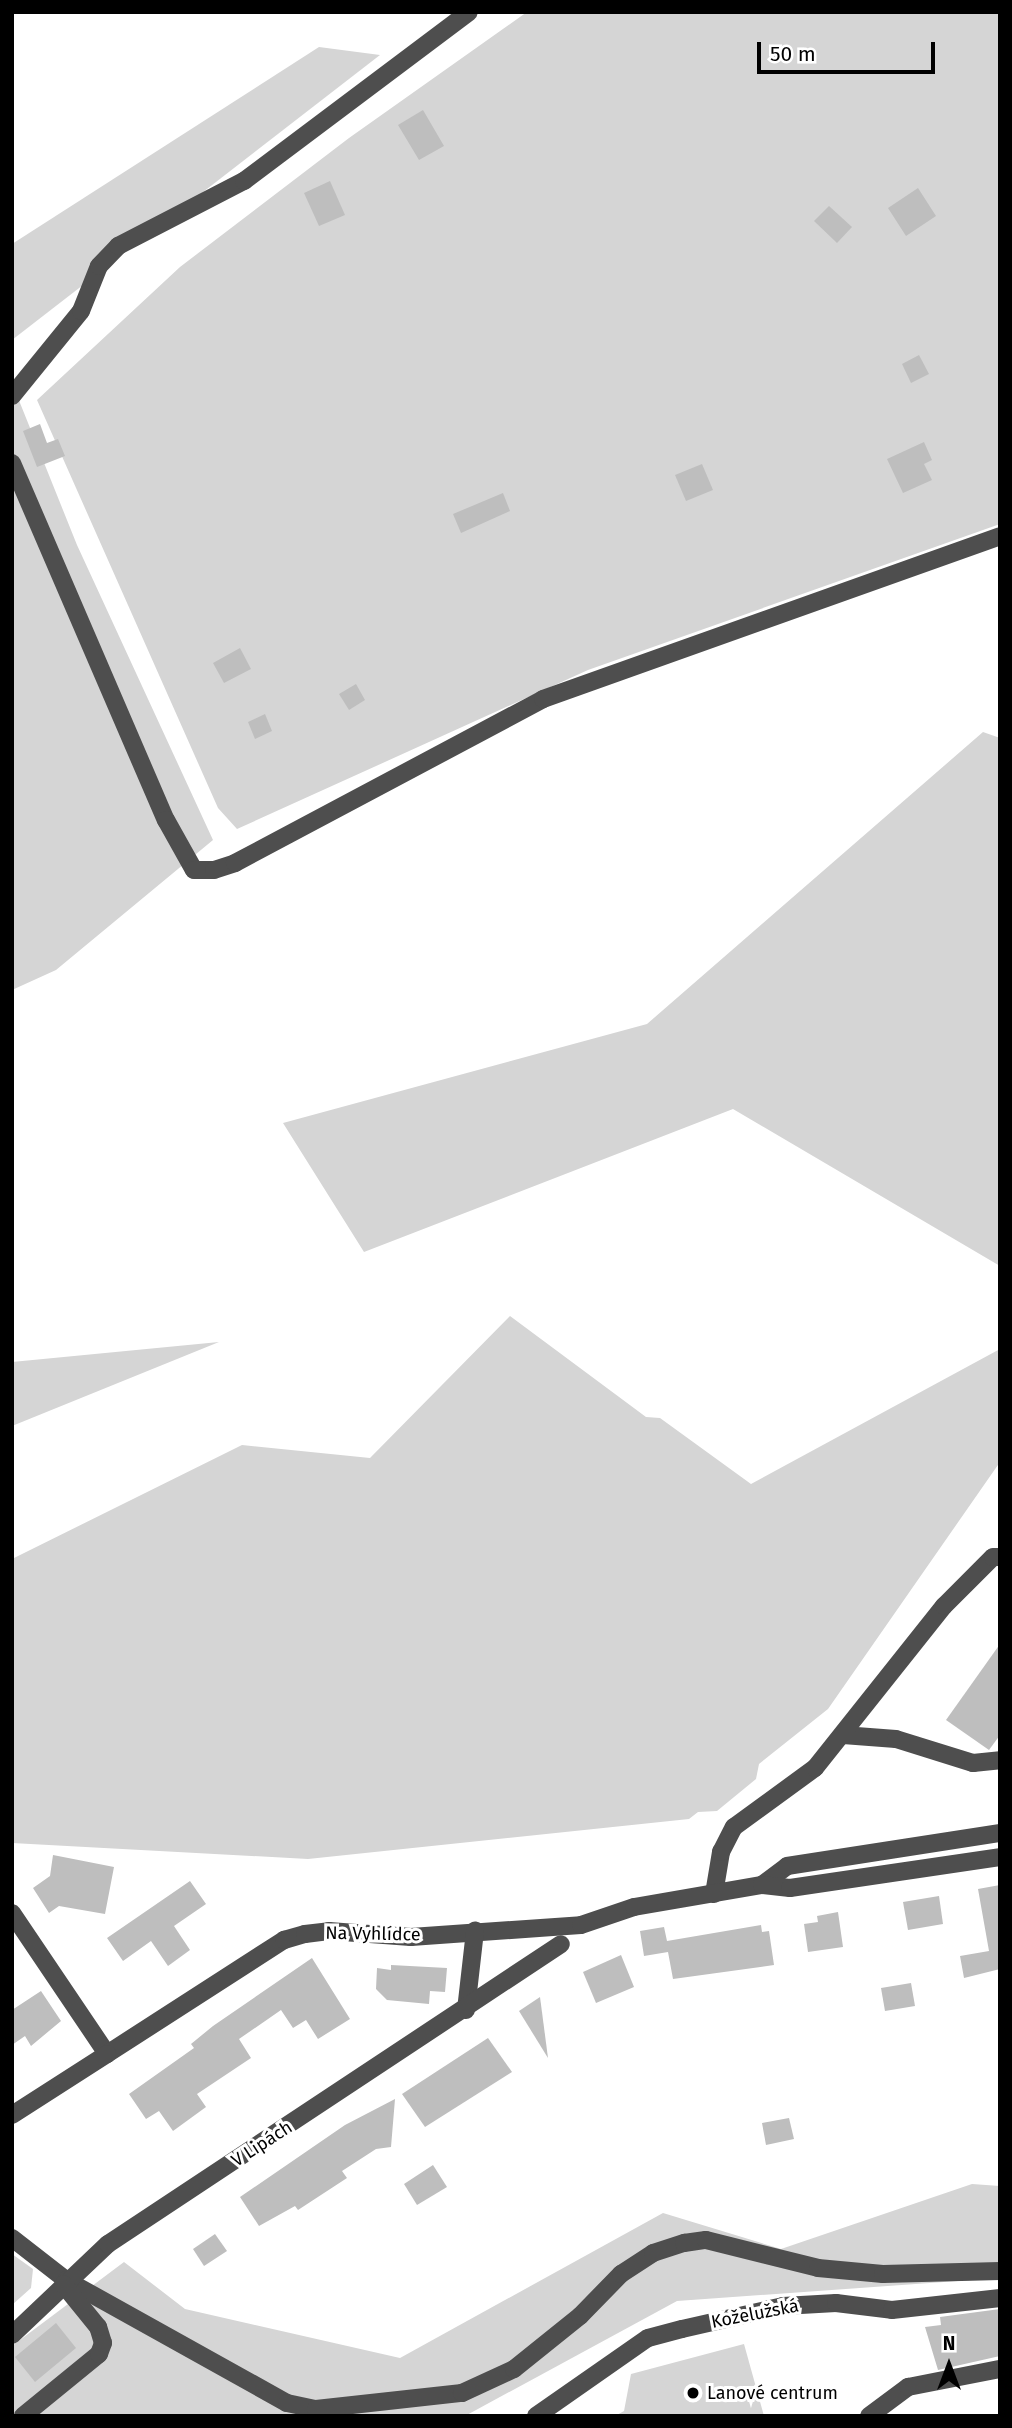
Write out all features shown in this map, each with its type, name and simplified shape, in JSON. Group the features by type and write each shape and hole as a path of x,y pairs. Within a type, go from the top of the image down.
{"street":[{"path":"12,396 81,311 99,266 118,246 244,181 469,12"},
{"path":"12,463 166,820 194,870 214,870 234,863 542,699 1000,536"},
{"path":"714,1894 721,1852 734,1827 775,1794 815,1768 944,1606 993,1557 1000,1557"},
{"path":"843,1735 896,1739 973,1763 1000,1760"},
{"name":"Na Vyhlídce","path":"762,1885 787,1866 1000,1833"},
{"name":"Na Vyhlídce","path":"12,2116 284,1940 329,1931 411,1937 582,1925 634,1907 762,1885 790,1888 1000,1857"},
{"path":"12,1913 107,2054"},
{"path":"466,2010 475,1931"},
{"name":"V Lipách","path":"12,2334 64,2282 108,2244 466,2010 561,1944"},
{"path":"12,2238 64,2282 287,2403 316,2409 462,2393 514,2369 580,2316 621,2274 653,2253 684,2244 706,2240 818,2268 883,2274 1000,2271"},
{"path":"23,2416 99,2354 103,2343 99,2327 64,2282"},
{"name":"Koželužská","path":"536,2416 649,2338 682,2329 783,2306 836,2303 892,2310 1000,2298"},
{"path":"869,2416 908,2387 1000,2369"}],"shaded area":[{"path":"527,12 1000,12 1000,524 588,670 237,829 218,808 37,400 180,267 349,138"},
{"path":"319,47 380,55 12,340 12,244"},
{"path":"12,383 77,545 213,840 56,970 12,990"},
{"path":"983,732 1000,738 1000,1266 733,1109 364,1252 283,1123 647,1024"},
{"path":"510,1316 646,1417 660,1418 751,1484 1000,1349 1000,1462 828,1709 759,1764 756,1779 717,1811 698,1812 689,1819 308,1859 12,1843 12,1559 242,1445 370,1458"},
{"path":"219,1342 12,1426 12,1362"},
{"path":"972,2184 1000,2186 1000,2278 677,2301 465,2416 12,2416 12,2346 124,2262 185,2309 400,2358 663,2213 781,2249"},
{"path":"12,2254 33,2269 31,2288 12,2305"},
{"name":"Lanové centrum","path":"744,2344 764,2416 615,2416 624,2411 631,2374"}],"building":[{"path":"423,110 444,146 419,160 398,125"},
{"path":"330,181 345,215 319,226 304,193"},
{"path":"918,188 936,216 906,236 888,208"},
{"path":"829,206 852,227 837,243 814,221"},
{"path":"919,355 929,374 911,383 902,364"},
{"path":"40,424 47,443 58,439 65,456 37,467 23,431"},
{"path":"924,442 932,460 924,464 932,480 903,493 887,459"},
{"path":"702,464 713,490 686,501 675,475"},
{"path":"503,493 510,511 461,533 453,514"},
{"path":"240,648 251,669 224,683 213,663"},
{"path":"356,684 365,700 349,710 339,694"},
{"path":"265,714 272,731 255,739 248,722"},
{"path":"1000,1644 1000,1735 989,1750 946,1720"},
{"path":"53,1855 114,1867 105,1914 59,1906 49,1913 33,1888 50,1876"},
{"path":"190,1881 206,1904 174,1926 190,1950 168,1966 151,1941 123,1961 107,1938"},
{"path":"1000,1885 1000,1969 964,1978 960,1956 989,1951 978,1889"},
{"path":"939,1896 943,1924 908,1930 903,1902"},
{"path":"838,1912 843,1947 808,1952 804,1924 818,1922 817,1916"},
{"path":"761,1925 762,1932 769,1931 774,1965 673,1979 668,1952 644,1956 640,1931 664,1927 667,1941"},
{"path":"621,1955 634,1987 596,2003 583,1972"},
{"path":"312,1958 350,2019 318,2039 306,2020 293,2028 281,2010 239,2039 251,2058 197,2094 206,2107 173,2131 159,2111 146,2119 129,2094 194,2048 191,2044 213,2026"},
{"path":"391,1965 447,1968 445,1992 430,1991 429,2004 387,2000 376,1989 377,1968 391,1970"},
{"path":"911,1983 915,2006 885,2011 881,1988"},
{"path":"41,1991 61,2021 31,2046 25,2036 12,2045 12,2010"},
{"path":"540,1997 548,2058 519,2011"},
{"path":"488,2038 512,2072 425,2127 402,2094"},
{"path":"395,2099 391,2147 376,2149 342,2171 347,2178 298,2210 295,2206 259,2226 240,2197 345,2125"},
{"path":"789,2118 794,2139 766,2145 762,2123"},
{"path":"433,2165 447,2187 417,2205 404,2184"},
{"path":"215,2234 227,2251 204,2266 193,2249"},
{"path":"1000,2309 1000,2356 938,2370 925,2327 941,2325 940,2317"},
{"path":"56,2323 76,2348 35,2382 15,2357"}],"place":[{"name":"Lanové centrum","path":"693,2393"}]}
